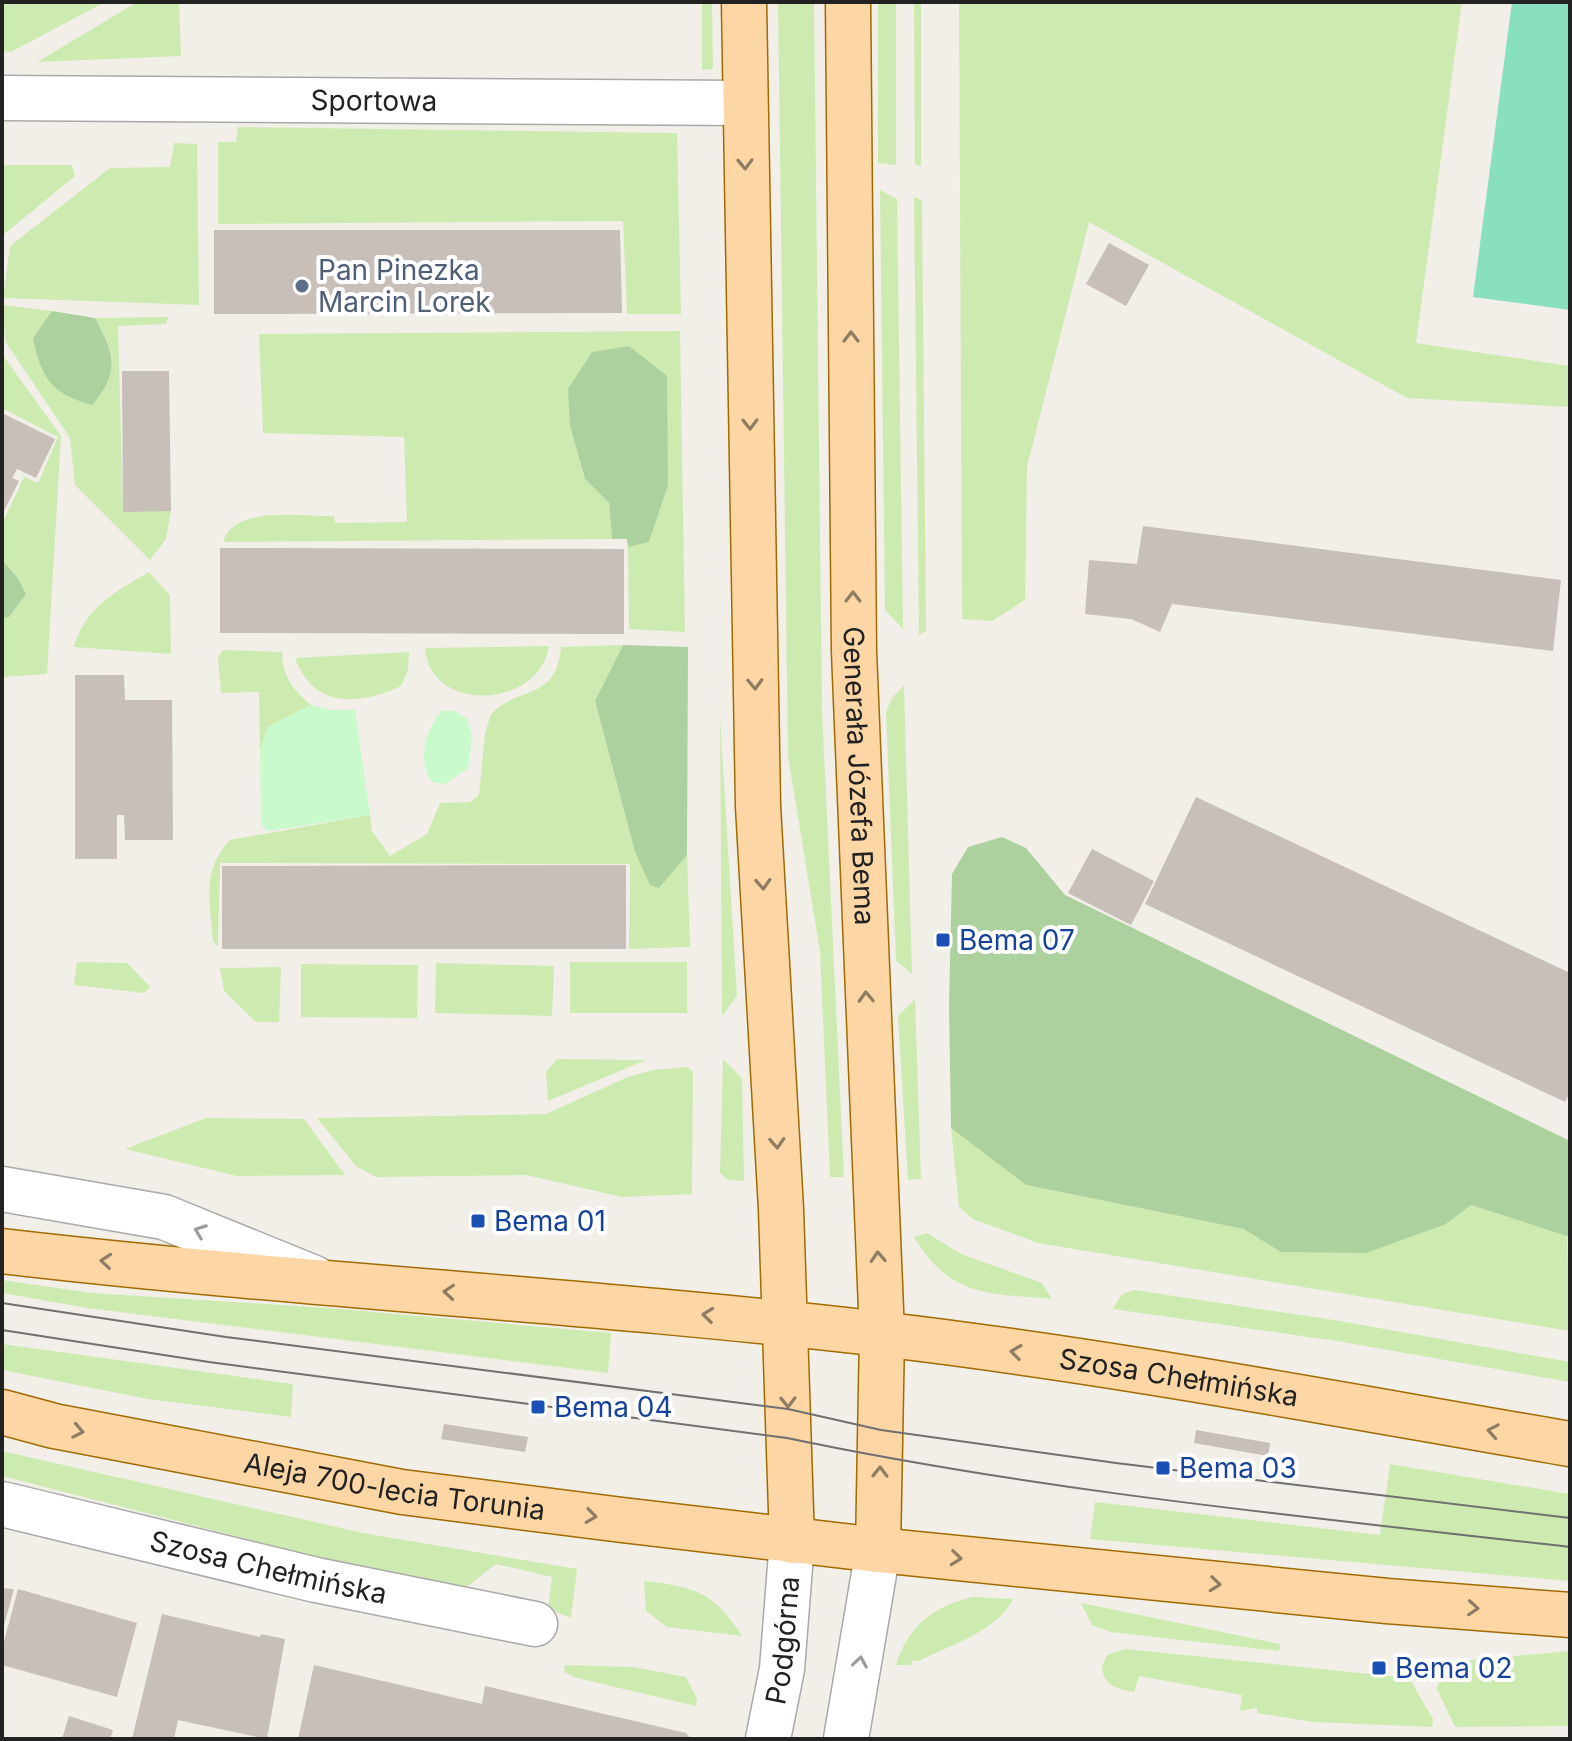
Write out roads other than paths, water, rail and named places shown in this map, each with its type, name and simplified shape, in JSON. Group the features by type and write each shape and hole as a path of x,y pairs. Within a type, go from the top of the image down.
{"main road":[{"path":"744,2 758,806 785,1324 792,1541 1387,1601 1570,1615"},
{"name":"Generała Józefa Bema","path":"848,2 854,651 882,1334 878,1550"},
{"path":"2,1251 785,1324"},
{"name":"Szosa Chełmińska","path":"785,1324 1073,1359 1570,1444"},
{"name":"Aleja 700-lecia Torunia","path":"2,1412 54,1426 402,1492 792,1541"}],"street":[{"name":"Sportowa","path":"2,98 744,103"},
{"path":"2,1189 164,1217 323,1282"},
{"name":"Szosa Chełmińska","path":"2,1504 316,1580 535,1624"},
{"name":"Podgórna","path":"768,1739 782,1669 792,1541"},
{"path":"846,1739 878,1550"}],"tram line":[{"path":"2,1303 226,1337 788,1409 881,1430 1116,1463 1570,1518"},
{"path":"2,1330 209,1362 787,1438 981,1474 1079,1488 1275,1514 1570,1547"}],"place":[{"name":"Pan Pinezka Marcin Lorek","path":"302,286"},
{"name":"Bema 07","path":"943,940"},
{"name":"Bema 01","path":"478,1221"},
{"name":"Bema 04","path":"538,1407"},
{"name":"Bema 03","path":"1163,1468"},
{"name":"Bema 02","path":"1379,1668"}]}
